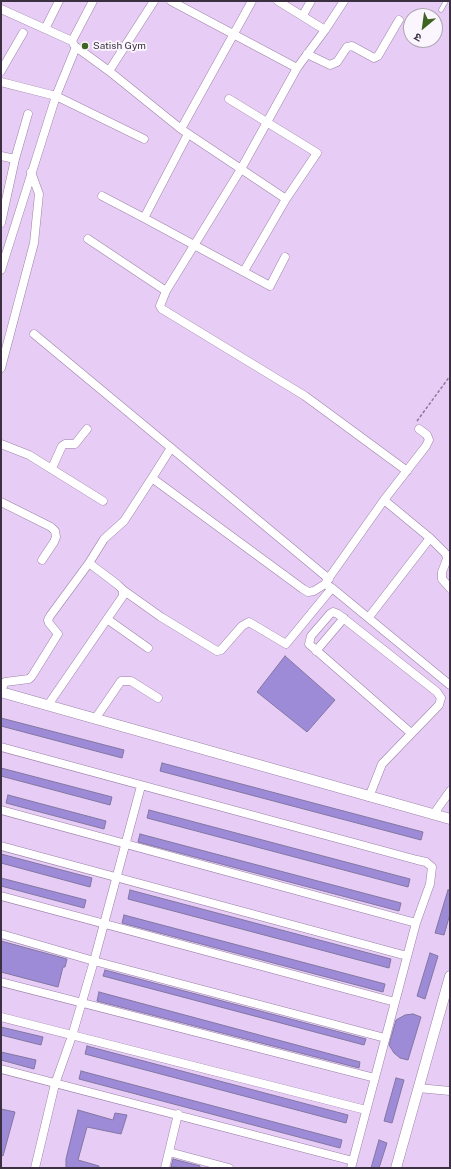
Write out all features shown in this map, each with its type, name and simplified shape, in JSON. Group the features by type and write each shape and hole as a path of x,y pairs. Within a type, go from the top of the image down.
{"street":[{"path":"1,6 4,1"},
{"path":"45,29 59,1"},
{"path":"1,270 56,96 74,44 93,1"},
{"path":"109,71 154,1"},
{"path":"171,1 232,35 297,68"},
{"path":"181,129 252,1"},
{"path":"278,1 325,30"},
{"path":"303,16 312,1"},
{"path":"344,1 297,68 241,169 160,302 162,309 305,396 407,471"},
{"path":"1,9 74,44 181,129 286,199"},
{"path":"307,54 330,66 337,62 347,47 352,46 374,58 378,56 400,20"},
{"path":"1,71 23,33"},
{"path":"1,82 56,96 144,139"},
{"path":"229,99 317,153 286,199 244,271"},
{"path":"1,222 15,159 28,114"},
{"path":"144,218 188,134"},
{"path":"1,156 15,159"},
{"path":"1,368 34,243 39,194 31,172"},
{"path":"102,196 270,286 285,257"},
{"path":"88,239 166,291"},
{"path":"34,334 171,448 329,584 450,685"},
{"path":"52,468 62,446 78,442 87,429"},
{"path":"89,563 123,590 161,617 217,651 221,650 242,626 249,622 286,644 329,584 384,500 429,440 427,436 419,429"},
{"path":"1,444 29,455 103,501"},
{"path":"171,448 124,522 104,539 89,563 50,616 49,623 58,634 32,676 29,679 5,682 1,691 450,819"},
{"path":"152,478 308,592 314,591 329,584"},
{"path":"384,500 430,538 446,554 447,559 442,572 442,579 450,588"},
{"path":"1,502 51,527 55,531 56,537 54,542 42,560"},
{"path":"369,617 430,538"},
{"path":"48,705 120,601 123,590"},
{"path":"369,796 382,764 439,705 441,698 437,692 344,618 333,612 311,636 309,644 411,733"},
{"path":"316,651 344,618"},
{"path":"108,619 148,648"},
{"path":"95,719 121,682 131,681 158,698"},
{"path":"1,746 141,786 426,862 432,867 432,874 416,922 352,1165 178,1114 1,1069"},
{"path":"35,1168 56,1084 72,1036 105,924 141,786"},
{"path":"433,814 450,791"},
{"path":"1,810 416,922"},
{"path":"1,846 407,956"},
{"path":"1,896 395,1002"},
{"path":"1,934 94,962 385,1038"},
{"path":"396,1168 450,976"},
{"path":"1,982 375,1078"},
{"path":"1,1017 366,1110"},
{"path":"418,1088 450,1091"},
{"path":"165,1168 178,1114"},
{"path":"169,1152 229,1168"}],"path":[{"path":"419,429 416,424 417,419 450,376"}],"building":[{"path":"285,656 335,700 307,732 257,692"},
{"path":"1,718 124,750 122,758 1,726"},
{"path":"162,763 423,832 421,840 160,771"},
{"path":"1,768 112,797 110,805 1,776"},
{"path":"8,795 106,821 104,829 6,803"},
{"path":"149,810 410,879 408,887 147,818"},
{"path":"140,834 401,903 399,911 138,842"},
{"path":"1,854 92,878 90,887 1,863"},
{"path":"1,878 86,900 84,908 1,886"},
{"path":"130,890 391,959 389,968 128,899"},
{"path":"448,890 450,890 450,914 444,935 435,933"},
{"path":"124,915 385,984 383,992 122,923"},
{"path":"1,941 67,959 65,967 63,967 58,987 1,972"},
{"path":"430,953 438,956 425,999 417,996"},
{"path":"105,970 366,1039 364,1045 103,976"},
{"path":"99,992 360,1062 359,1068 97,1001"},
{"path":"413,1014 421,1017 408,1060 400,1058 394,1053 389,1045 396,1020 405,1015"},
{"path":"1,1027 43,1037 41,1045 1,1035"},
{"path":"87,1046 348,1115 346,1123 85,1054"},
{"path":"1,1052 36,1060 34,1069 1,1060"},
{"path":"81,1071 342,1140 340,1148 79,1079"},
{"path":"396,1078 404,1080 392,1123 384,1121"},
{"path":"1,1109 15,1112 3,1156 1,1155"},
{"path":"78,1110 113,1120 115,1113 127,1115 121,1134 87,1127 78,1160 99,1166 99,1168 66,1168 66,1159"},
{"path":"379,1140 387,1143 379,1168 371,1168"},
{"path":"173,1159 200,1166 200,1168 171,1167"}],"place":[{"name":"Satish Gym","path":"85,46"}]}
